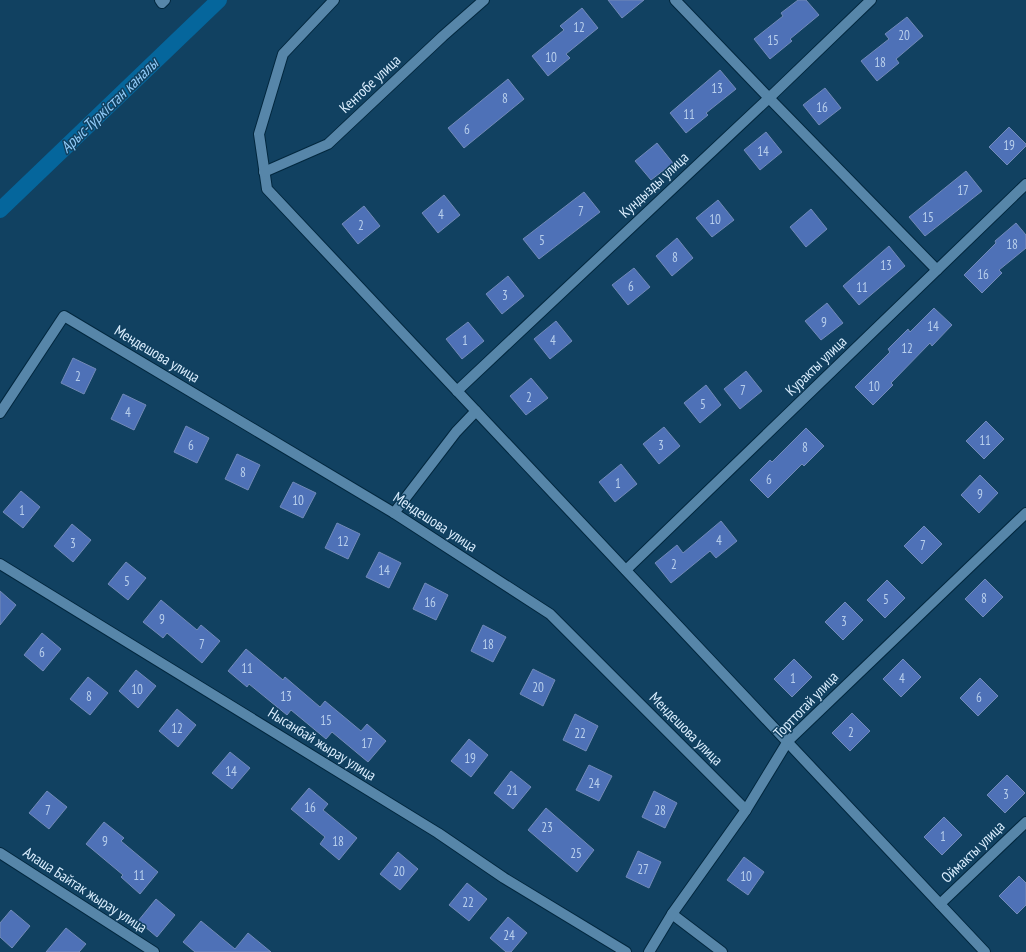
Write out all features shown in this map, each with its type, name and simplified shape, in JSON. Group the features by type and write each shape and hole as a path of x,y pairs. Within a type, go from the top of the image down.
{"street":[{"path":"334,0 283,54 259,134 267,189 985,952"},
{"name":"Кентобе улица","path":"264,172 328,144 443,36 484,0"},
{"path":"675,0 937,270"},
{"name":"Кундызды улица","path":"457,391 769,98 871,0"},
{"name":"Куракты улица","path":"626,570 1026,184"},
{"name":"Мендешова улица","path":"0,413 64,316 394,513 550,614 746,810"},
{"path":"394,513 456,432 476,411"},
{"name":"Торттогай улица","path":"649,952 672,914 746,810 788,741 1026,513"},
{"name":"Нысанбай жырау улица","path":"0,564 438,833 504,878 626,952"},
{"name":"Оймакты улица","path":"940,904 1026,822"},
{"name":"Алаша Байтак жырау улица","path":"0,853 154,952"},
{"path":"672,914 722,952"}],"building":[{"path":"608,0 644,0 622,18"},
{"path":"798,0 806,0 819,15 790,39 792,41 770,59 754,39 783,16 781,13"},
{"path":"582,8 598,28 566,54 570,58 548,76 532,56 564,30 560,26"},
{"path":"907,17 923,36 896,59 899,63 877,81 861,61 889,39 885,34"},
{"path":"720,70 736,89 706,113 708,115 686,133 670,113"},
{"path":"508,79 524,99 464,148 448,128"},
{"path":"825,88 841,108 819,125 803,105"},
{"path":"1009,127 1026,144 1026,146 1007,165 989,147"},
{"path":"766,132 782,152 760,170 744,150"},
{"path":"657,143 673,163 651,180 635,161"},
{"path":"966,171 982,191 925,236 909,217"},
{"path":"584,192 600,212 539,259 523,239"},
{"path":"444,195 460,215 438,233 422,213"},
{"path":"718,200 734,220 712,237 696,218"},
{"path":"364,206 380,226 358,244 342,224"},
{"path":"811,209 827,229 806,247 790,227"},
{"path":"1016,223 1026,235 1026,248 999,270 1002,273 982,293 964,275 996,243 995,241"},
{"path":"677,238 693,258 672,276 656,256"},
{"path":"889,246 905,266 859,305 843,286"},
{"path":"634,268 650,287 628,305 612,285"},
{"path":"508,276 524,296 502,314 486,294"},
{"path":"827,303 843,323 821,340 805,321"},
{"path":"934,308 952,325 932,346 930,343 891,383 893,385 873,405 855,387 890,352 888,349 908,329 910,332"},
{"path":"556,321 572,341 550,359 534,339"},
{"path":"468,322 484,341 462,359 446,339"},
{"path":"73,358 96,369 84,394 61,383"},
{"path":"746,371 762,391 740,409 724,389"},
{"path":"531,378 548,398 526,415 510,396"},
{"path":"706,385 721,405 700,423 684,403"},
{"path":"123,394 146,405 134,430 111,419"},
{"path":"986,421 1004,439 984,459 966,441"},
{"path":"186,426 209,438 197,463 174,452"},
{"path":"664,427 680,446 659,464 643,444"},
{"path":"806,428 824,446 804,466 802,464 768,498 750,480 770,460 772,462"},
{"path":"237,454 260,465 248,490 225,479"},
{"path":"621,464 637,484 615,502 599,482"},
{"path":"980,475 998,493 979,513 961,495"},
{"path":"293,482 316,493 303,518 280,507"},
{"path":"21,491 40,507 23,528 3,512"},
{"path":"721,521 737,541 716,558 710,551 671,583 655,563 677,545 683,553"},
{"path":"337,523 360,534 348,559 325,548"},
{"path":"72,524 91,540 73,562 54,546"},
{"path":"924,526 942,544 922,564 904,546"},
{"path":"379,552 401,563 389,588 366,577"},
{"path":"126,562 146,578 128,600 108,584"},
{"path":"985,579 1003,597 983,617 965,599"},
{"path":"887,580 905,598 885,618 867,600"},
{"path":"425,583 448,595 436,620 413,609"},
{"path":"0,591 16,605 0,625"},
{"path":"161,600 197,630 201,625 220,641 202,663 167,633 163,638 143,622"},
{"path":"845,602 863,620 843,640 825,622"},
{"path":"483,625 506,637 493,662 471,651"},
{"path":"42,633 61,649 43,671 24,655"},
{"path":"246,649 283,680 285,677 320,707 325,701 361,731 367,724 386,741 368,762 332,732 326,739 291,710 287,715 249,684 247,687 228,671"},
{"path":"794,659 812,677 792,697 774,679"},
{"path":"903,659 921,677 901,697 883,679"},
{"path":"533,669 555,680 543,706 520,694"},
{"path":"136,670 156,686 138,708 119,691"},
{"path":"88,677 108,693 90,715 70,699"},
{"path":"980,678 998,696 978,716 960,698"},
{"path":"177,709 196,725 178,747 159,731"},
{"path":"852,713 870,731 850,751 832,733"},
{"path":"575,714 598,726 586,751 563,740"},
{"path":"469,739 488,755 471,777 451,761"},
{"path":"230,752 250,768 232,789 212,773"},
{"path":"589,765 612,776 599,801 576,790"},
{"path":"511,771 531,787 513,809 494,793"},
{"path":"1007,775 1025,793 1005,813 987,795"},
{"path":"309,788 328,804 323,810 357,838 339,860 320,844 325,837 291,809"},
{"path":"47,791 67,807 49,829 29,813"},
{"path":"654,791 677,803 665,828 642,817"},
{"path":"546,808 594,850 577,872 528,830"},
{"path":"944,817 962,835 942,855 924,837"},
{"path":"104,822 124,838 121,841 158,872 140,894 121,877 123,875 86,844"},
{"path":"638,851 661,862 649,888 626,877"},
{"path":"398,852 418,869 400,890 380,874"},
{"path":"744,857 764,872 748,895 727,880"},
{"path":"1019,876 1026,883 1026,905 1017,914 999,896"},
{"path":"467,883 487,899 469,921 449,905"},
{"path":"156,899 175,915 157,937 138,921"},
{"path":"11,910 30,926 12,948 0,937 0,923"},
{"path":"508,917 527,933 511,952 506,952 490,938"},
{"path":"201,921 235,949 248,933 271,952 195,952 183,942"},
{"path":"66,928 86,944 79,952 46,952"}],"waterway":[{"name":"Арыс-Түркістан каналы","path":"0,210 219,0"}]}
